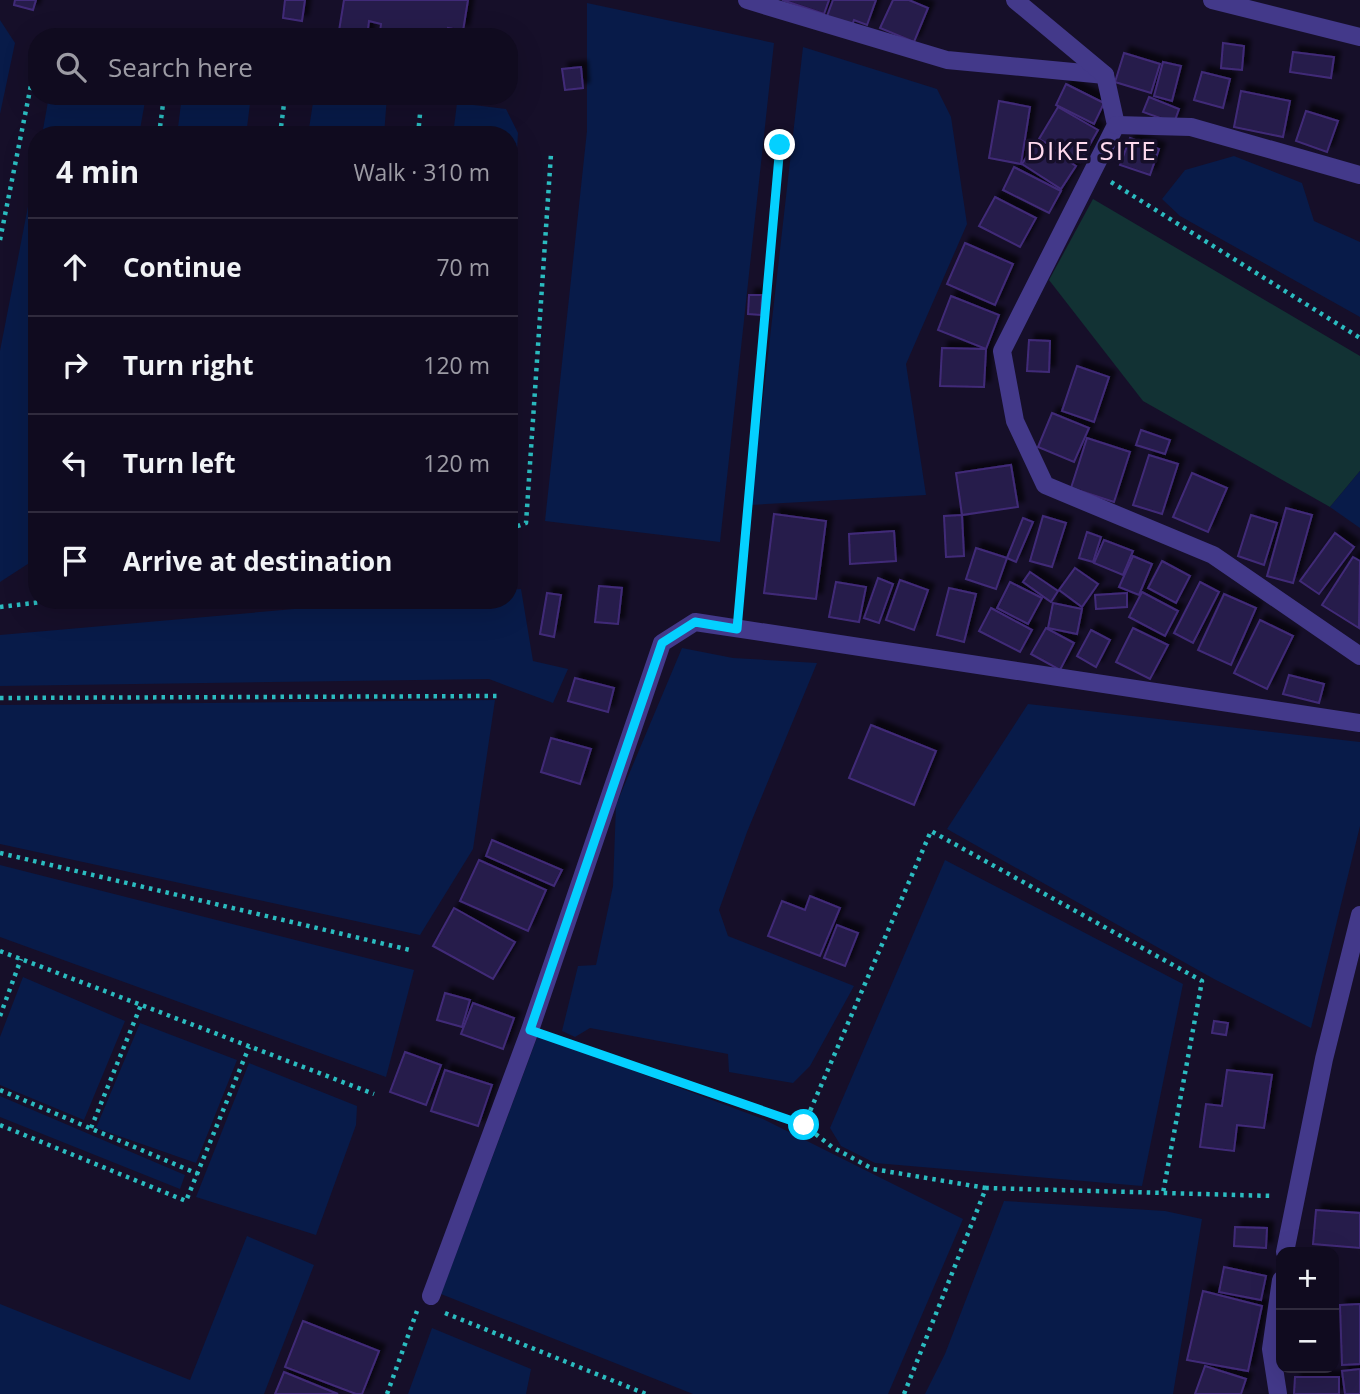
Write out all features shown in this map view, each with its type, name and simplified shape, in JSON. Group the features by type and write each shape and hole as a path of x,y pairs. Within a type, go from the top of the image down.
{"street":[{"path":"747,0 947,60 1105,75"},
{"path":"1015,0 1105,75 1116,125 1002,351 1015,421 1045,485 1213,555 1360,656"},
{"path":"1212,0 1360,37"},
{"path":"1116,125 1191,127 1360,174"},
{"path":"425,1300 530,1030 662,643 695,622 1360,723"},
{"path":"1286,1247 1324,1059 1360,915"},
{"path":"1277,1310 1271,1349 1278,1394"}],"path":[{"path":"0,240 28,100"},
{"path":"160,126 163,105"},
{"path":"281,126 284,105"},
{"path":"419,126 420,114"},
{"path":"737,629 780,145"},
{"path":"518,526 526,523 551,154"},
{"path":"1093,170 1360,338"},
{"path":"0,607 28,604"},
{"path":"0,698 497,696"},
{"path":"804,1125 931,831 1202,981 1163,1193"},
{"path":"0,853 410,950"},
{"path":"0,951 374,1094"},
{"path":"0,1016 21,959"},
{"path":"90,1128 141,1005"},
{"path":"530,1030 804,1125 832,1147 873,1169 986,1188 1296,1197"},
{"path":"0,1125 186,1201 249,1046"},
{"path":"0,1090 198,1174"},
{"path":"904,1394 986,1188"},
{"path":"387,1394 425,1300 646,1394"}],"green space":[{"path":"1093,199 1360,356 1360,471 1330,507 1143,401 1049,280"}],"water":[{"path":"587,3 774,43 720,542 545,521 587,131"},
{"path":"0,20 15,43 0,114"},
{"path":"803,47 937,89 951,117 967,224 906,364 926,495 751,505"},
{"path":"47,105 144,105 141,126 44,126"},
{"path":"181,105 250,105 247,126 178,126"},
{"path":"313,105 386,105 385,126 309,126"},
{"path":"457,105 473,105 506,109 514,126 454,126"},
{"path":"1234,156 1302,183 1314,221 1360,242 1360,317 1180,216 1162,199 1185,170"},
{"path":"28,206 28,564 0,582 0,351"},
{"path":"1360,471 1360,528 1330,507"},
{"path":"518,589 521,589 533,661 568,669 553,703 489,679 0,686 0,635 295,609 518,609"},
{"path":"682,648 733,658 817,663 747,832 719,910 728,936 854,986 810,1066 793,1083 729,1072 728,1054 590,1028 575,1037 562,1031 578,966 596,965 613,886 616,805"},
{"path":"495,700 473,849 420,935 0,844 0,705"},
{"path":"1028,704 1360,742 1360,826 1311,1028 1214,979 947,829"},
{"path":"945,860 1183,984 1142,1186 875,1163 841,1146 830,1128"},
{"path":"0,865 414,970 386,1077 0,937"},
{"path":"23,977 125,1021 84,1120 0,1085 0,1037"},
{"path":"140,1023 237,1060 196,1163 96,1128"},
{"path":"538,1035 763,1119 963,1219 888,1394 693,1394 441,1294"},
{"path":"249,1063 357,1106 356,1125 316,1235 196,1197"},
{"path":"0,1096 185,1175 180,1189 0,1117"},
{"path":"1004,1201 1165,1211 1202,1219 1173,1394 925,1394 945,1354"},
{"path":"247,1236 314,1265 264,1394 0,1394 0,1304 190,1380"},
{"path":"432,1328 531,1369 526,1394 408,1394"}],"building":[{"path":"15,0 36,0 33,10 14,5"},
{"path":"285,0 305,0 302,21 283,18"},
{"path":"344,0 468,0 463,28 380,28 381,24 369,21 368,28 339,28"},
{"path":"782,0 829,0 824,14"},
{"path":"833,0 876,0 867,25 854,20 851,28 826,19"},
{"path":"893,0 909,0 928,8 914,42 880,28"},
{"path":"1223,43 1244,46 1242,70 1221,68"},
{"path":"1293,52 1334,57 1331,78 1290,72"},
{"path":"1124,53 1160,64 1151,93 1115,82"},
{"path":"1163,62 1181,66 1172,101 1154,96"},
{"path":"581,67 583,88 565,90 562,69"},
{"path":"1202,72 1230,79 1223,108 1194,100"},
{"path":"1066,84 1104,103 1094,124 1056,105"},
{"path":"1241,91 1290,101 1283,137 1234,127"},
{"path":"1149,97 1179,109 1174,123 1143,112"},
{"path":"999,101 1030,107 1021,164 989,158"},
{"path":"1058,107 1098,130 1080,162 1039,139"},
{"path":"1306,111 1338,121 1327,152 1296,141"},
{"path":"1130,138 1159,149 1150,175 1120,165"},
{"path":"1037,141 1076,166 1061,189 1022,164"},
{"path":"1014,167 1061,191 1049,213 1003,190"},
{"path":"995,197 1036,218 1020,247 979,226"},
{"path":"965,243 1013,264 995,305 947,284"},
{"path":"749,295 762,295 761,315 748,314"},
{"path":"951,296 999,315 986,349 938,330"},
{"path":"1029,340 1050,341 1049,372 1027,371"},
{"path":"942,348 986,349 984,387 940,386"},
{"path":"1077,366 1109,377 1094,422 1062,411"},
{"path":"1052,413 1089,428 1074,462 1038,447"},
{"path":"1141,430 1170,440 1165,454 1136,445"},
{"path":"1087,438 1130,452 1114,502 1071,488"},
{"path":"1149,455 1178,464 1162,514 1133,505"},
{"path":"1011,465 1018,507 962,515 956,473"},
{"path":"1192,473 1227,488 1208,532 1173,517"},
{"path":"1286,508 1312,515 1293,583 1267,576"},
{"path":"774,514 826,521 816,599 764,593"},
{"path":"962,515 964,556 946,557 944,516"},
{"path":"1251,515 1277,523 1264,565 1238,556"},
{"path":"1043,516 1066,523 1052,567 1030,561"},
{"path":"1023,518 1033,522 1016,562 1007,558"},
{"path":"894,531 896,561 850,564 849,534"},
{"path":"1087,532 1101,537 1093,562 1079,558"},
{"path":"1335,533 1354,547 1319,594 1300,581"},
{"path":"1104,540 1133,551 1123,575 1094,563"},
{"path":"976,548 1007,558 996,589 966,579"},
{"path":"1133,556 1152,564 1139,595 1119,587"},
{"path":"1353,557 1360,561 1359,628 1322,605"},
{"path":"1162,561 1190,576 1176,603 1148,588"},
{"path":"1075,568 1098,584 1082,607 1059,590"},
{"path":"1030,572 1058,591 1051,602 1023,582"},
{"path":"878,578 893,584 879,623 864,618"},
{"path":"900,580 928,590 914,630 886,620"},
{"path":"836,582 866,587 859,622 829,617"},
{"path":"1010,582 1042,598 1028,624 997,608"},
{"path":"1200,582 1219,592 1193,643 1174,633"},
{"path":"599,586 622,588 618,624 595,622"},
{"path":"949,588 976,594 964,642 937,635"},
{"path":"1142,592 1178,611 1165,636 1129,617"},
{"path":"547,593 561,595 554,637 540,634"},
{"path":"1127,593 1127,607 1096,609 1095,595"},
{"path":"1224,594 1256,608 1231,665 1198,650"},
{"path":"1053,603 1082,609 1077,634 1048,628"},
{"path":"991,608 1032,630 1020,652 979,631"},
{"path":"1260,620 1293,636 1267,689 1234,673"},
{"path":"1046,628 1074,643 1060,670 1031,654"},
{"path":"1133,628 1168,645 1150,679 1116,662"},
{"path":"1091,630 1110,640 1096,667 1077,656"},
{"path":"1289,675 1324,684 1319,703 1283,694"},
{"path":"575,678 614,688 608,712 568,701"},
{"path":"871,725 936,751 914,805 849,778"},
{"path":"551,738 591,749 580,784 541,772"},
{"path":"492,840 562,870 554,886 486,856"},
{"path":"479,860 546,890 528,931 460,901"},
{"path":"810,896 840,908 820,956 768,936 782,901 805,910"},
{"path":"454,908 515,942 493,979 433,946"},
{"path":"837,925 858,933 845,966 824,958"},
{"path":"445,993 470,1000 462,1027 437,1020"},
{"path":"473,1003 514,1018 503,1049 461,1034"},
{"path":"1214,1021 1228,1023 1226,1035 1212,1033"},
{"path":"405,1052 441,1065 426,1105 390,1092"},
{"path":"445,1070 492,1085 478,1126 431,1111"},
{"path":"1227,1070 1272,1075 1264,1128 1237,1125 1234,1151 1200,1147 1206,1104 1222,1106"},
{"path":"1316,1210 1360,1213 1360,1248 1313,1244"},
{"path":"1235,1227 1267,1228 1266,1248 1234,1246"},
{"path":"1224,1267 1266,1276 1261,1300 1219,1292"},
{"path":"1203,1291 1262,1306 1248,1371 1187,1360"},
{"path":"1360,1304 1360,1364 1342,1365 1340,1305"},
{"path":"303,1321 379,1351 362,1394 285,1367"},
{"path":"1205,1366 1246,1379 1241,1394 1195,1394"},
{"path":"1360,1369 1360,1394 1345,1394 1342,1371"},
{"path":"284,1372 338,1394 275,1394"},
{"path":"1295,1377 1339,1377 1339,1394 1294,1394"}],"district":[{"name":"DIKE SITE","path":"1092,151"}],"route":[{"path":"780,145 737,629 695,622 662,643 530,1030 804,1125"}]}
